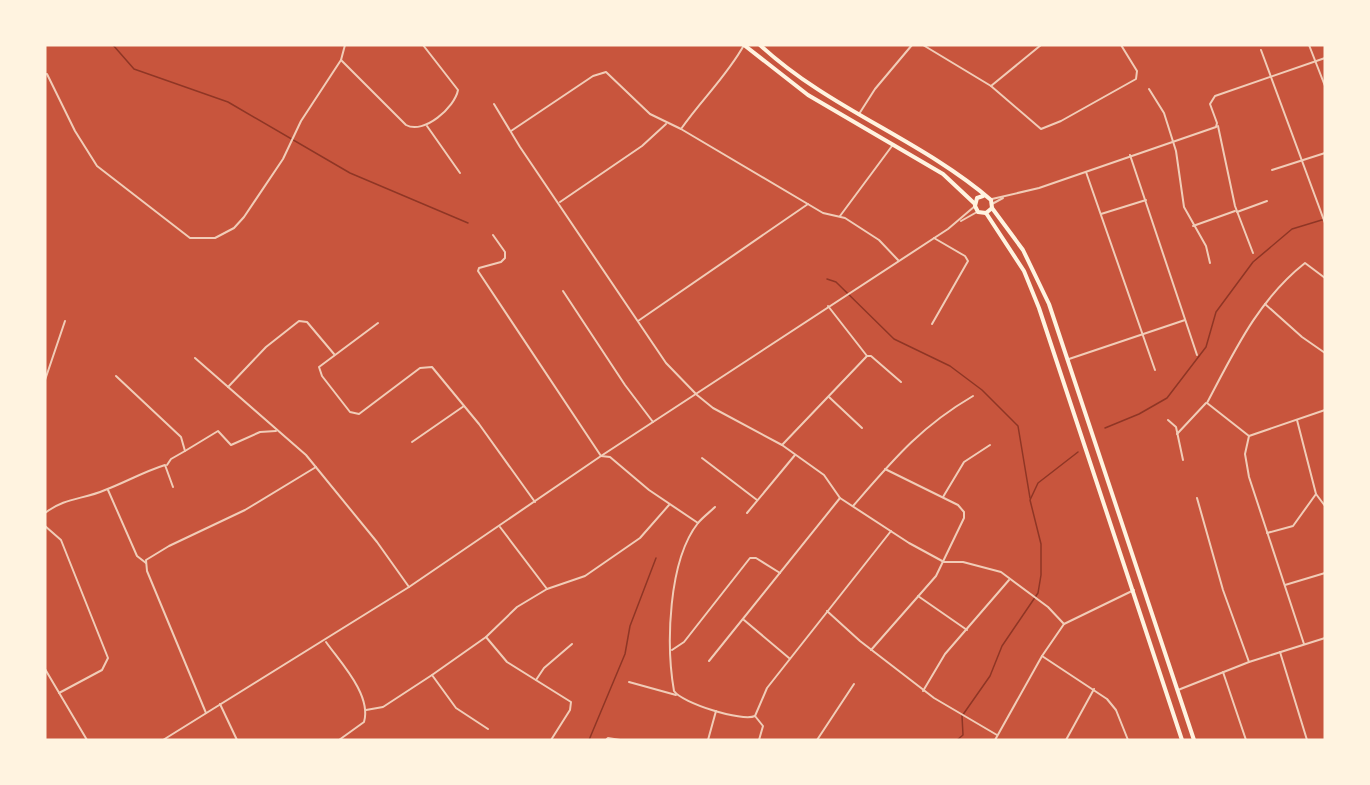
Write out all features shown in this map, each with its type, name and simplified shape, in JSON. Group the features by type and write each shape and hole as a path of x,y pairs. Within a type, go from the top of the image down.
{"main road":[{"path":"744,45 808,95 943,174 975,205 978,212 986,213 1019,263 1033,292 1182,740"},
{"path":"760,45 804,81 858,115 933,156 983,195 992,204 1032,266 1069,359 1194,740"},
{"path":"975,205 977,198 983,195"},
{"path":"986,213 992,204"}],"street":[{"path":"47,74 75,131 97,166 156,209 169,223 190,238 216,238 234,228 244,217 270,174 283,159 301,121 316,102 341,60 345,45"},
{"path":"341,60 406,125 418,128 427,125 452,102 458,90 423,45"},
{"path":"681,129 700,102 734,62 744,45"},
{"path":"858,115 875,89 912,45"},
{"path":"923,45 991,86 1037,127 1044,129 1136,79 1137,71 1121,45"},
{"path":"991,86 1041,45"},
{"path":"1309,45 1325,86"},
{"path":"1261,50 1325,223"},
{"path":"1253,254 1236,211 1218,126 1210,104 1212,99 1325,58"},
{"path":"510,131 593,76 606,72 650,114 681,129 823,213 840,216 879,240 898,260"},
{"path":"1149,90 1164,113 1173,141 1184,207 1206,246 1210,262"},
{"path":"494,104 666,363 697,394 713,408 782,446 824,475 840,498 891,531 944,562 951,560 980,565 1001,572 1009,580 1040,600 1064,624"},
{"path":"560,202 642,146 667,123"},
{"path":"427,125 460,173"},
{"path":"992,204 1005,197 1086,172 1218,126"},
{"path":"840,216 892,144"},
{"path":"1272,170 1325,153"},
{"path":"1130,155 1197,355"},
{"path":"1086,172 1155,370"},
{"path":"1101,214 1146,200"},
{"path":"1193,226 1267,201"},
{"path":"638,321 808,204"},
{"path":"959,222 975,205"},
{"path":"163,740 326,642 828,306 933,238 978,212"},
{"path":"493,235 505,252 505,258 501,262 478,268 478,271 601,456 610,458 698,523"},
{"path":"932,324 968,261 967,258 933,238"},
{"path":"1177,434 1207,403 1242,335 1265,304 1305,263 1325,278"},
{"path":"563,291 625,385 653,422"},
{"path":"1265,304 1302,338 1325,353"},
{"path":"828,306 867,356 871,356 901,382"},
{"path":"1069,359 1185,320"},
{"path":"45,380 65,321"},
{"path":"228,387 266,347 298,321 307,322 334,355"},
{"path":"378,323 321,364 319,370 353,414 359,414 420,368 428,366 437,371 464,405 535,502"},
{"path":"782,446 867,356"},
{"path":"195,358 316,466 377,542 409,588"},
{"path":"116,376 181,437 185,451"},
{"path":"853,506 899,452 935,420 973,396"},
{"path":"829,397 862,428"},
{"path":"1207,403 1249,436"},
{"path":"412,442 464,405"},
{"path":"1249,436 1325,410"},
{"path":"1167,420 1176,427 1182,460"},
{"path":"1297,420 1316,494 1325,506"},
{"path":"45,513 64,500 107,490 120,482 166,465 171,459 218,431 231,445 260,432 277,431"},
{"path":"1249,436 1246,461 1304,644"},
{"path":"943,497 964,462 990,445"},
{"path":"747,513 795,455"},
{"path":"702,458 757,501"},
{"path":"166,465 173,487"},
{"path":"146,563 149,556 245,510 316,466"},
{"path":"871,650 936,576 964,518 962,509 943,497 885,469"},
{"path":"107,490 137,556 146,563 207,713"},
{"path":"1267,533 1293,526 1316,494"},
{"path":"709,661 840,498"},
{"path":"1197,498 1223,590 1249,662"},
{"path":"366,710 383,707 432,675 486,637 517,607 547,589 575,581 640,538 670,504"},
{"path":"677,696 672,682 673,590 678,568 698,523 715,507"},
{"path":"45,526 61,540 108,658 102,670 59,693"},
{"path":"500,526 547,589"},
{"path":"755,716 764,692 891,531"},
{"path":"672,650 684,642 748,560 756,558 780,573"},
{"path":"1285,585 1325,573"},
{"path":"923,691 945,654 1009,580"},
{"path":"995,740 1042,656 1064,624 1134,590"},
{"path":"918,596 967,630"},
{"path":"827,611 923,691 965,718 998,735"},
{"path":"744,620 789,658"},
{"path":"486,637 507,662 569,700 572,705 551,740"},
{"path":"1178,690 1249,662 1325,638"},
{"path":"326,642 357,688 366,710 364,722 339,740"},
{"path":"536,680 544,668 572,644"},
{"path":"1280,652 1307,740"},
{"path":"1042,656 1094,689 1116,710 1128,740"},
{"path":"45,669 87,740"},
{"path":"1223,672 1246,740"},
{"path":"432,675 456,708 488,729"},
{"path":"629,682 745,718 755,716"},
{"path":"817,740 854,684"},
{"path":"1065,740 1094,689"},
{"path":"220,704 237,740"},
{"path":"708,740 716,710"},
{"path":"755,716 763,726 759,740"},
{"path":"606,740 608,738 620,740"}],"waterway":[{"path":"113,45 134,69 228,102 350,173 468,223"},
{"path":"1105,428 1139,414 1167,398 1206,347 1216,312 1253,262 1292,229 1325,219"},
{"path":"827,279 836,282 894,339 950,366 982,390 1018,426 1030,498"},
{"path":"957,740 963,735 962,716 990,676 1002,646 1038,593 1041,575 1041,544 1030,500 1038,483 1078,452"},
{"path":"589,740 625,654 630,626 656,558"}]}
